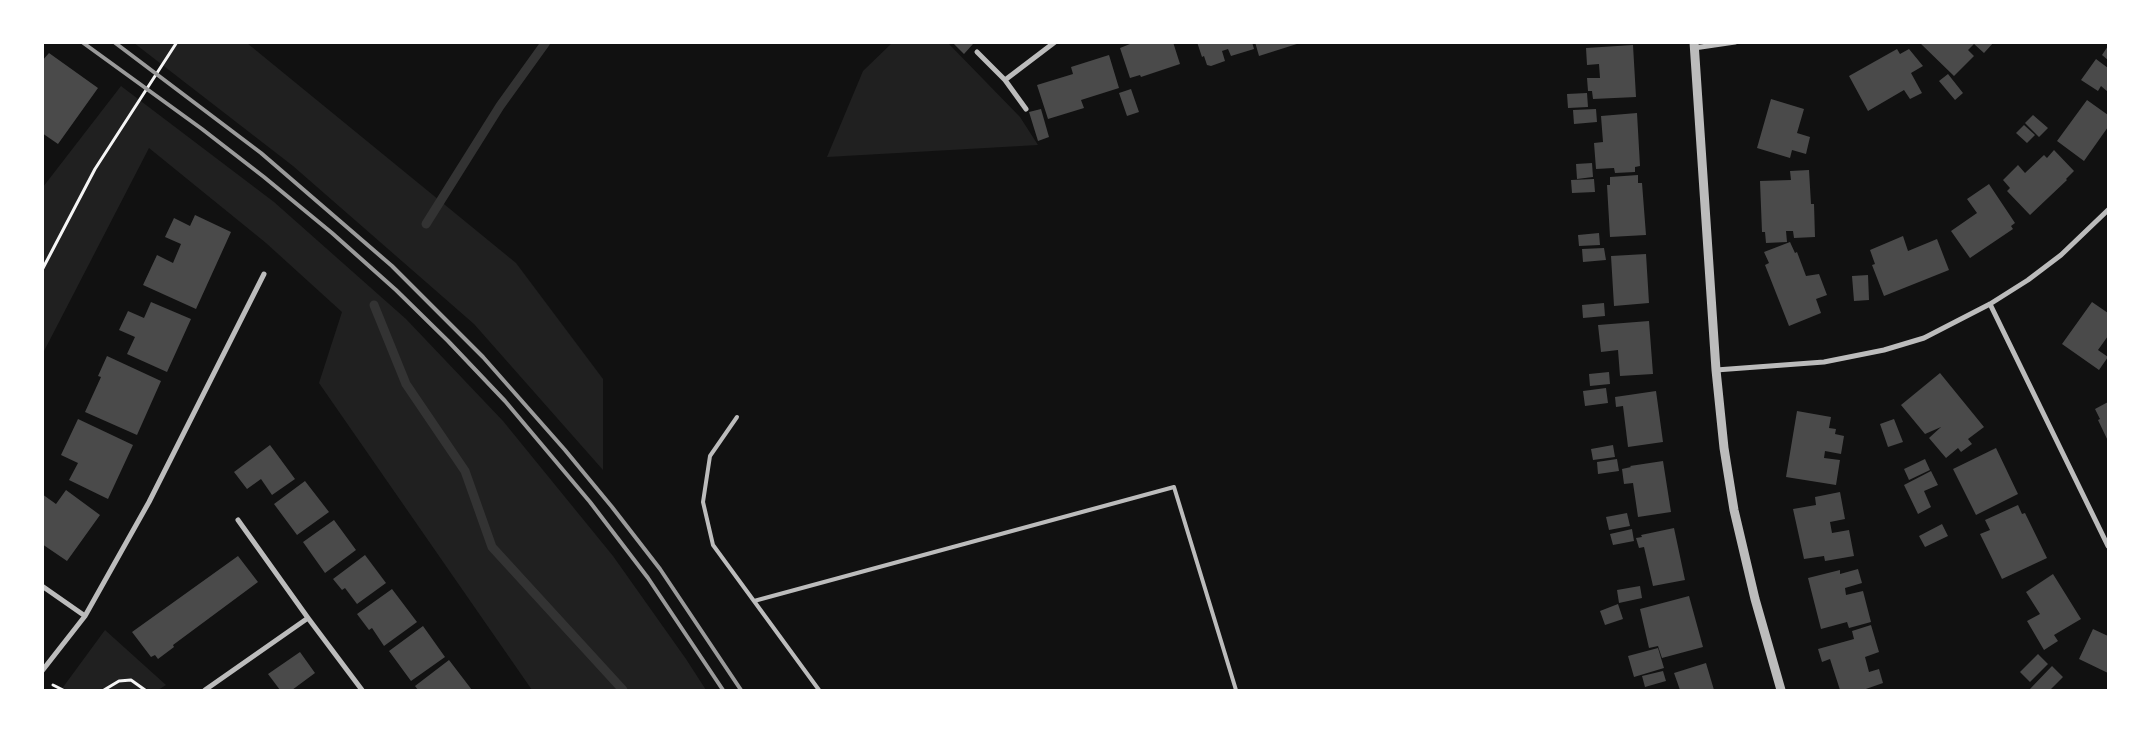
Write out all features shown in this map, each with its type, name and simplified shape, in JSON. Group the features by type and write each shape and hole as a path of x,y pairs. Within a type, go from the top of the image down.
{"street":[{"path":"1005,80 1055,42"},
{"path":"1735,42 1694,45 1716,370 1724,448 1734,510 1755,599 1780,690"},
{"path":"977,52 1005,80 1026,109"},
{"path":"1716,370 1807,364 1884,350 1924,338 1990,304 2028,280 2061,255 2108,210"},
{"path":"42,671 85,616 149,502 264,274"},
{"path":"1990,304 2108,546"},
{"path":"238,520 362,690"},
{"path":"42,586 85,616"},
{"path":"205,690 308,618"}],"lane":[{"path":"737,417 710,456 704,502 713,545 819,690"},
{"path":"754,601 1174,487 1236,690"}],"path":[{"path":"42,270 95,169 177,42"},
{"path":"104,690 119,681 131,680 144,690"}],"shaded area":[{"path":"134,43 247,43 516,263 603,379 603,470 474,324 293,166"},
{"path":"892,43 948,43 1020,117 1038,145 827,157 863,71"},
{"path":"121,86 274,202 406,319 503,421 613,556 706,690 532,690 319,383 342,312 266,243 149,148 43,353 43,187"},
{"path":"105,630 166,685 158,690 61,690"}],"building":[{"path":"952,42 972,42 973,44 964,54"},
{"path":"1135,42 1173,42 1180,64 1141,77 1140,75 1130,78 1120,48"},
{"path":"1197,42 1252,42 1254,49 1231,56 1228,49 1222,51 1225,61 1211,66 1207,65 1204,56 1202,57"},
{"path":"1255,42 1300,42 1300,43 1259,56"},
{"path":"1919,42 1994,42 1984,53 1974,44 1968,50 1974,56 1954,76"},
{"path":"1633,45 1636,97 1593,99 1592,91 1588,91 1587,78 1600,78 1599,64 1587,65 1586,48"},
{"path":"2108,46 2108,60 2102,55"},
{"path":"1897,49 1900,54 1909,49 1923,66 1911,73 1922,93 1910,99 1904,90 1868,111 1849,76"},
{"path":"49,53 98,88 58,144 42,133 42,61"},
{"path":"1109,55 1119,88 1081,100 1084,108 1048,119 1037,85 1073,74 1071,67"},
{"path":"2096,59 2108,68 2108,92 2101,86 2098,91 2081,80"},
{"path":"1948,74 1963,93 1955,100 1939,81"},
{"path":"1131,89 1139,112 1127,116 1119,93"},
{"path":"1587,93 1588,107 1568,108 1567,94"},
{"path":"1771,99 1804,109 1797,133 1810,137 1806,154 1792,150 1790,158 1757,148"},
{"path":"2087,100 2108,115 2108,127 2084,161 2057,141"},
{"path":"1041,109 1049,137 1038,141 1029,112"},
{"path":"1596,109 1597,122 1574,124 1573,110"},
{"path":"1637,113 1640,166 1635,167 1635,172 1615,173 1614,168 1596,169 1594,143 1603,142 1601,116"},
{"path":"2033,115 2048,128 2039,137 2025,123"},
{"path":"2024,125 2035,135 2027,143 2016,133"},
{"path":"2054,150 2074,171 2030,215 2007,191 2010,188 2003,180 2018,165 2025,173 2044,155 2047,158"},
{"path":"1592,163 1593,177 1577,179 1576,164"},
{"path":"1809,170 1811,204 1814,204 1815,237 1794,238 1793,231 1786,231 1787,242 1766,243 1765,232 1762,232 1760,181 1791,180 1790,171"},
{"path":"1638,175 1638,183 1642,183 1646,235 1610,237 1607,185 1610,185 1610,177"},
{"path":"1594,179 1595,192 1572,193 1571,180"},
{"path":"1989,184 2015,223 2011,226 2013,229 1970,258 1951,231 1977,213 1967,199"},
{"path":"195,215 231,232 196,309 143,285 157,255 173,263 181,244 165,237 174,218 190,226"},
{"path":"1599,233 1600,245 1579,246 1578,235"},
{"path":"1903,236 1908,251 1937,239 1949,270 1884,296 1872,265 1875,264 1870,250"},
{"path":"1790,242 1795,253 1797,252 1806,276 1819,274 1827,295 1816,299 1821,313 1789,326 1765,265 1769,263 1764,252"},
{"path":"1604,248 1606,260 1583,262 1582,249"},
{"path":"1646,254 1649,303 1614,306 1611,256"},
{"path":"1868,275 1869,300 1854,301 1852,276"},
{"path":"151,302 191,319 167,372 127,354 135,337 119,330 128,311 144,318"},
{"path":"2092,302 2108,313 2108,336 2098,350 2108,357 2099,370 2062,344"},
{"path":"1604,303 1605,316 1583,318 1582,305"},
{"path":"1649,321 1653,374 1620,376 1618,350 1601,352 1598,325"},
{"path":"107,356 161,381 137,435 85,412 101,377 98,376"},
{"path":"1609,372 1610,384 1590,386 1589,374"},
{"path":"1940,373 1984,427 1968,439 1972,444 1961,452 1958,448 1946,458 1929,438 1941,427 1925,434 1901,405"},
{"path":"1606,388 1608,403 1585,406 1583,391"},
{"path":"1656,391 1663,442 1628,447 1623,406 1616,407 1615,397"},
{"path":"2108,402 2108,441 2095,409"},
{"path":"1797,411 1831,417 1829,428 1836,429 1835,434 1844,436 1841,454 1825,451 1824,458 1840,460 1836,485 1786,477"},
{"path":"78,419 133,445 108,499 69,480 78,463 61,455"},
{"path":"1894,419 1903,442 1888,447 1880,424"},
{"path":"270,445 295,479 272,495 261,479 247,489 234,472"},
{"path":"1613,445 1615,457 1593,460 1591,449"},
{"path":"1996,448 2018,494 1976,515 1953,469"},
{"path":"1617,459 1619,471 1598,474 1597,462"},
{"path":"1925,459 1930,470 1909,480 1904,469"},
{"path":"1663,461 1671,512 1638,517 1633,483 1624,484 1622,469"},
{"path":"1931,471 1938,485 1924,491 1931,507 1918,514 1904,485"},
{"path":"305,481 329,512 297,535 274,504"},
{"path":"66,490 100,515 67,561 42,544 44,520 42,519 42,494 56,504"},
{"path":"1840,492 1845,519 1830,522 1832,533 1849,530 1854,556 1825,561 1824,556 1804,559 1793,509 1816,505 1815,497"},
{"path":"2018,505 2022,514 2025,513 2047,558 2002,579 1980,534 1990,530 1985,520"},
{"path":"1627,513 1630,526 1609,530 1606,517"},
{"path":"334,520 356,550 325,573 303,542"},
{"path":"1942,524 1948,536 1925,547 1919,536"},
{"path":"1674,528 1685,580 1653,586 1644,547 1639,548 1636,538 1642,537 1641,535"},
{"path":"1632,529 1634,541 1613,545 1610,534"},
{"path":"365,555 386,583 357,604 345,588 342,590 333,579"},
{"path":"238,556 258,582 173,645 174,647 158,659 155,655 151,657 132,632"},
{"path":"1858,569 1862,583 1845,588 1846,595 1863,591 1871,622 1849,628 1847,622 1821,629 1808,578 1840,570 1840,574"},
{"path":"2053,574 2081,619 2054,635 2058,641 2044,650 2027,621 2040,614 2026,592"},
{"path":"1640,586 1642,598 1619,603 1617,590"},
{"path":"392,589 417,622 384,646 372,628 369,630 357,614"},
{"path":"1689,596 1703,647 1662,658 1658,646 1649,648 1640,609"},
{"path":"1618,604 1623,619 1605,625 1600,611"},
{"path":"1871,625 1879,652 1865,657 1869,672 1879,669 1883,683 1863,690 1840,690 1830,659 1822,662 1818,649 1854,639 1852,631"},
{"path":"423,626 445,657 411,681 389,651"},
{"path":"2093,629 2108,636 2108,673 2079,659"},
{"path":"1658,648 1664,668 1634,677 1628,656"},
{"path":"300,652 315,673 292,690 280,690 268,674"},
{"path":"2038,654 2048,664 2030,682 2020,672"},
{"path":"449,660 472,690 418,690 415,686"},
{"path":"1706,663 1714,690 1680,690 1674,673"},
{"path":"2052,666 2063,677 2050,690 2029,690"},
{"path":"1663,671 1666,681 1645,687 1642,676"}],"waterway":[{"path":"426,224 500,106 546,42"},
{"path":"374,305 406,384 465,471 492,547 623,690"}],"railway":[{"path":"82,42 202,129 264,177 332,233 396,290 448,341 505,401 590,502 648,578 723,690"},
{"path":"114,42 261,153 392,266 483,357 565,450 612,507 660,569 741,690"}]}
